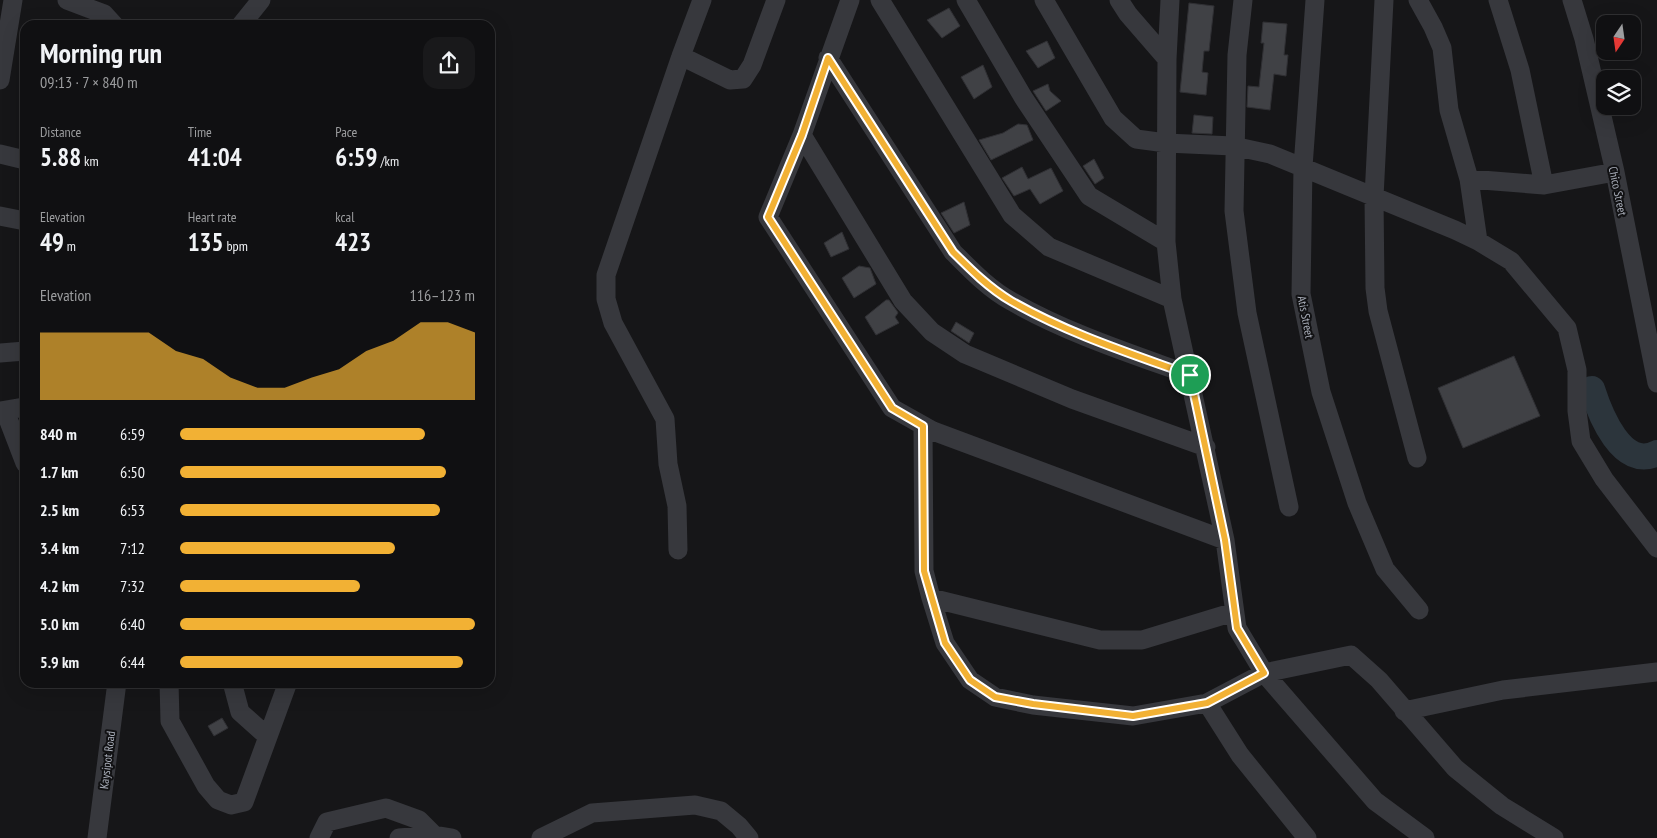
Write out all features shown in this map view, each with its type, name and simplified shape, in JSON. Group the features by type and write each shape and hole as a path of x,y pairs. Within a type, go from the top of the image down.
{"street":[{"path":"0,80 13,0"},
{"path":"67,0 105,20"},
{"path":"246,20 261,0"},
{"path":"678,550 677,506 668,464 666,419 613,323 606,299 606,275 702,0"},
{"path":"681,56 730,80 743,79 752,64 776,0"},
{"path":"850,0 802,135 768,217 892,408 923,426 1225,540"},
{"path":"880,0 1012,215 1049,247 1172,299"},
{"path":"966,0 1023,97 1089,196 1166,242"},
{"path":"1044,0 1113,118 1136,139 1166,143 1234,146 1270,154 1478,240 1511,261 1567,328 1577,370 1577,411 1581,441 1604,479 1657,548"},
{"path":"1119,0 1128,14 1167,60"},
{"path":"1170,0 1167,60 1166,242 1172,299 1225,540 1237,628 1264,673 1375,801 1424,838"},
{"path":"1243,0 1236,55 1234,211 1247,313 1289,507"},
{"name":"Atis Street","path":"1315,0 1303,167 1301,294 1321,392 1357,503 1385,569 1419,610"},
{"path":"1384,0 1374,197 1375,288 1378,311 1418,458"},
{"path":"1418,0 1433,26 1442,48 1449,110 1469,179 1478,240"},
{"path":"1498,0 1520,70 1544,185"},
{"name":"Chico Street","path":"1572,0 1584,39 1615,172 1657,383"},
{"path":"828,58 953,252 980,279 1010,301 1081,336 1190,375"},
{"path":"802,135 903,301 932,332 965,354 1072,399 1206,447"},
{"path":"0,154 20,159"},
{"path":"1469,179 1544,185 1615,172"},
{"path":"0,216 20,220"},
{"path":"0,353 20,351"},
{"path":"20,408 3,411 20,451"},
{"path":"923,426 924,571 931,598 945,643 970,680 995,697 1033,704 1133,716 1207,703 1264,673 1351,655 1379,680 1455,768 1502,806 1554,838"},
{"path":"931,598 1100,640 1142,640 1234,612"},
{"path":"1404,711 1503,690 1657,672"},
{"name":"Kaysipot Road","path":"97,838 116,688"},
{"path":"169,688 170,721 206,786 218,800 231,805 244,802 286,688"},
{"path":"234,688 240,712 267,736"},
{"path":"1207,703 1240,755 1307,838"},
{"path":"541,838 592,813 622,809 695,805 721,811 739,826 749,838"},
{"path":"319,838 327,822 386,808 419,820 434,834"},
{"path":"399,838 434,834 452,838"}],"building":[{"path":"1189,3 1214,6 1209,51 1204,51 1202,72 1208,73 1206,95 1180,92"},
{"path":"949,8 960,26 942,38 927,20"},
{"path":"1263,22 1287,24 1284,55 1288,55 1286,76 1274,74 1270,110 1247,107 1248,86 1259,87 1264,43 1261,43"},
{"path":"1047,41 1055,58 1038,68 1026,51"},
{"path":"983,65 992,87 974,99 961,77"},
{"path":"1048,84 1050,91 1061,101 1046,111 1033,91"},
{"path":"1194,115 1213,117 1212,134 1192,133"},
{"path":"1018,124 1027,125 1033,140 991,160 979,140 1003,133"},
{"path":"1094,159 1104,178 1095,184 1083,166"},
{"path":"1022,167 1028,179 1051,168 1063,191 1040,204 1030,189 1014,196 1002,178"},
{"path":"964,202 970,225 954,233 941,213"},
{"path":"842,232 849,249 831,257 824,243"},
{"path":"859,266 870,268 876,284 854,298 842,278"},
{"path":"886,300 889,300 897,311 898,313 895,317 899,323 876,335 865,317"},
{"path":"956,322 974,333 969,343 951,331"},
{"path":"1514,356 1540,416 1463,448 1438,388"},
{"path":"222,718 228,728 214,736 208,726"}],"waterway":[{"path":"1592,389 1607,425 1623,447 1633,454 1644,456 1657,453"}],"route":[{"path":"828,58 953,252 980,279 1010,301 1081,336 1190,375 1225,540 1237,628 1264,673 1207,703 1133,716 1033,704 995,697 970,680 945,643 931,598 924,571 923,426 892,408 768,217 802,135 828,58"}]}
